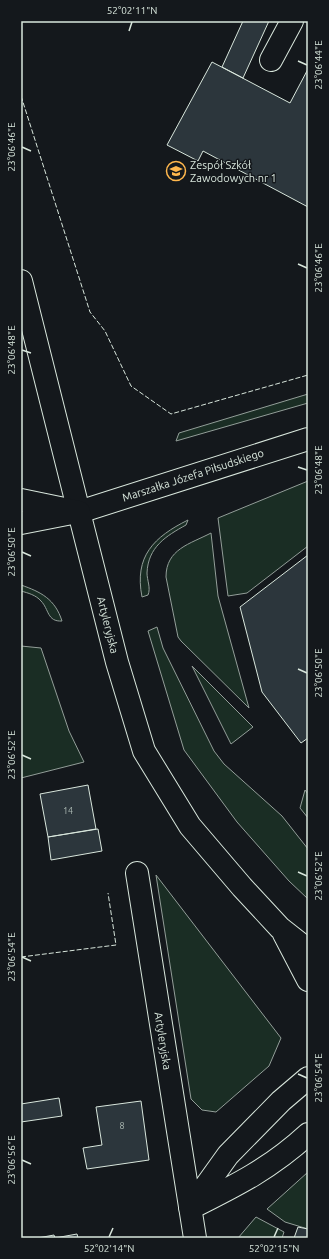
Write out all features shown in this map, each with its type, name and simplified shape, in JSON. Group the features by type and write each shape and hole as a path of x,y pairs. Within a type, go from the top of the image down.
{"street":[{"path":"272,60 292,21"},
{"name":"Artyleryjska","path":"21,282 117,662 144,751 190,826 242,887 280,928 308,950"},
{"name":"Marszałka Józefa Piłsudskiego","path":"21,523 79,512 308,438"},
{"path":"21,500 79,512"},
{"name":"Artyleryjska","path":"137,873 194,1238"},
{"name":"Artyleryjska","path":"280,928 308,980"},
{"path":"190,1208 228,1154 281,1101 308,1078"},
{"path":"190,1208 245,1181 288,1152 308,1134"}],"green space":[{"path":"308,394 308,403 176,441 179,433"},
{"path":"308,481 308,546 247,593 228,596 218,518"},
{"path":"188,520 186,525 165,538 155,549 148,564 147,573 149,592 148,595 142,597 140,583 141,570 144,559 149,550 165,533"},
{"path":"211,533 218,596 249,708 178,637 166,577 167,568 170,560 181,549"},
{"path":"21,585 35,590 46,597 59,613 62,621 57,621 51,617 44,604 37,597 21,591"},
{"path":"157,627 163,648 214,751 224,764 282,816 308,849 308,899 289,881 237,822 184,750 148,631"},
{"path":"21,646 41,648 69,731 84,762 21,778"},
{"path":"192,666 253,727 231,744"},
{"path":"305,790 308,794 308,818 300,808"},
{"path":"156,875 281,1038 269,1066 216,1112 202,1110 191,1099"},
{"path":"308,1172 308,1229 285,1222 267,1209"},
{"path":"256,1217 284,1232 282,1238 238,1238"}],"building":[{"path":"243,21 269,21 243,78 222,67"},
{"path":"212,62 290,103 308,69 308,207 203,151 198,161 167,145"},
{"path":"308,555 308,738 301,743 262,692 240,607"},
{"path":"88,785 96,829 48,837 40,794"},
{"path":"98,829 102,851 51,860 48,837"},
{"path":"59,1098 62,1116 21,1122 21,1104"},
{"path":"141,1101 149,1160 87,1169 83,1148 102,1145 96,1107"},
{"path":"298,1227 308,1229 308,1238 294,1238"},
{"path":"77,1234 78,1238 55,1238"},
{"path":"54,1235 55,1238 38,1238"}],"fence":[{"path":"21,96 90,312 105,331 131,386 171,414 308,375"},
{"path":"21,957 116,945 108,893"}],"place":[{"name":"Zespół Szkół Zawodowych nr 1","path":"176,171"}]}
